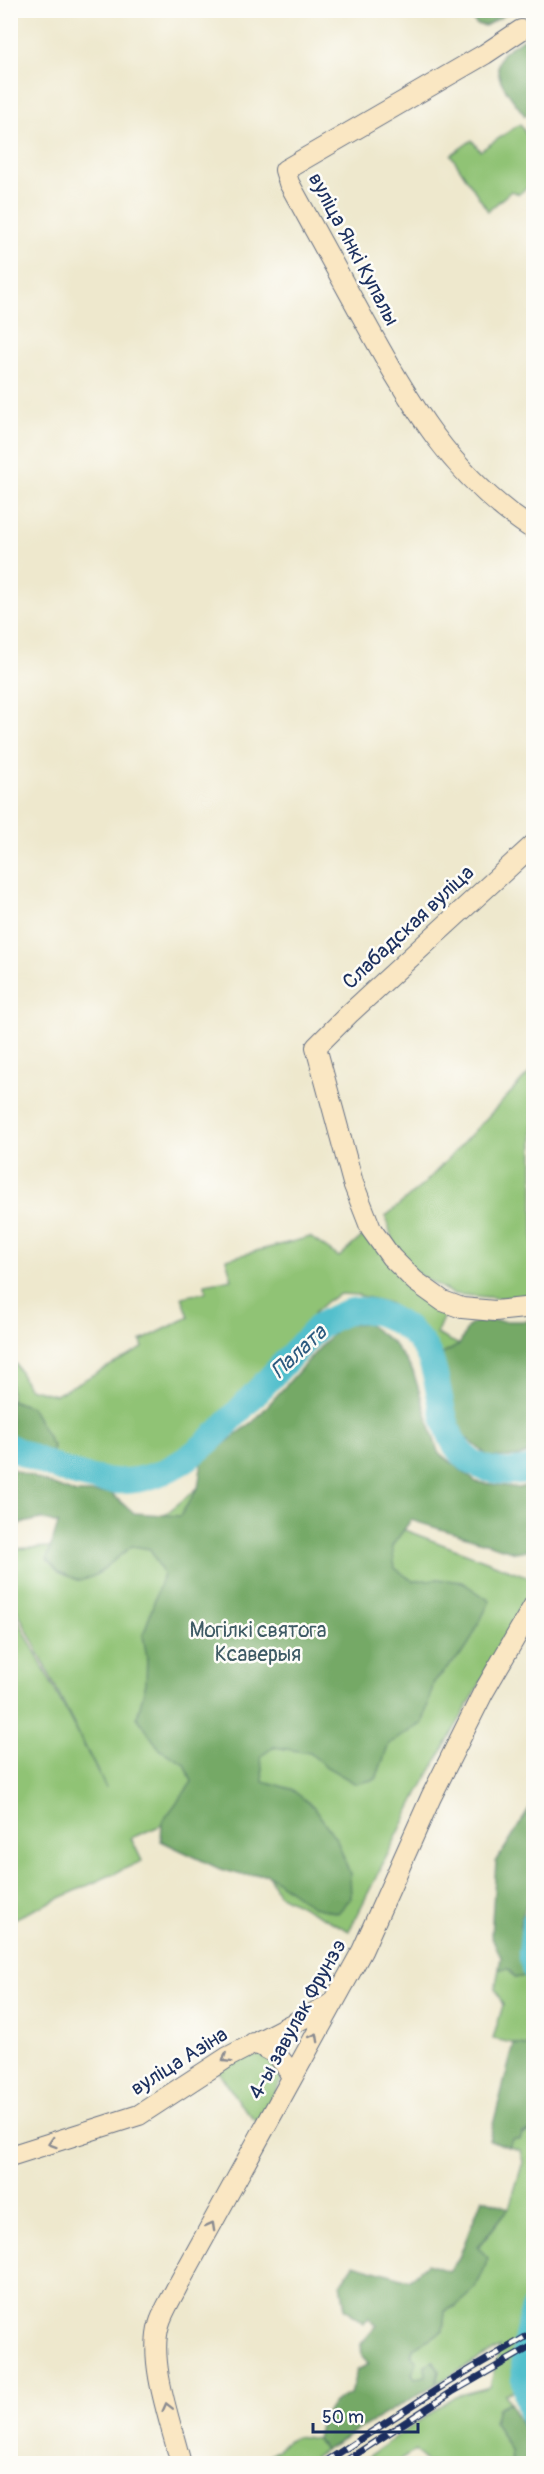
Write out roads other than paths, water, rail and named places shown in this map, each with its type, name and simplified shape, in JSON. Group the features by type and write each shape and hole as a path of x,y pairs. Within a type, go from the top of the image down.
{"street":[{"name":"вуліца Янкі Купалы","path":"521,30 485,54 285,170 289,183 406,395 433,436 472,481 510,515 534,530"},
{"name":"Слабадская вуліца","path":"534,844 316,1047 353,1183 371,1229 391,1257 415,1281 443,1301 462,1308 495,1311 534,1307"},
{"name":"4-ы завулак Фрунзэ","path":"181,2463 158,2368 156,2347 159,2325 362,1951 431,1797 483,1693 534,1605"},
{"name":"вуліца Азіна","path":"10,2156 139,2115 253,2043 333,2003"},
{"path":"253,2043 279,2055 292,2078"}],"waterway":[{"name":"Палата","path":"10,1447 74,1474 101,1480 136,1480 156,1475 175,1466 209,1441 319,1326 343,1313 364,1310 398,1322 425,1348 435,1373 446,1423 460,1452 472,1462 489,1469 506,1472 534,1467"},
{"name":"Палата","path":"534,1923 531,1953 534,1968"},
{"name":"Палата","path":"534,2308 527,2337 524,2365 526,2393 534,2422"}],"railway":[{"path":"322,2464 447,2383 534,2332"},
{"path":"341,2464 452,2392 534,2345"}],"park label":[{"name":"Могілкі святога Ксаверыя","path":"258,1642"}]}
